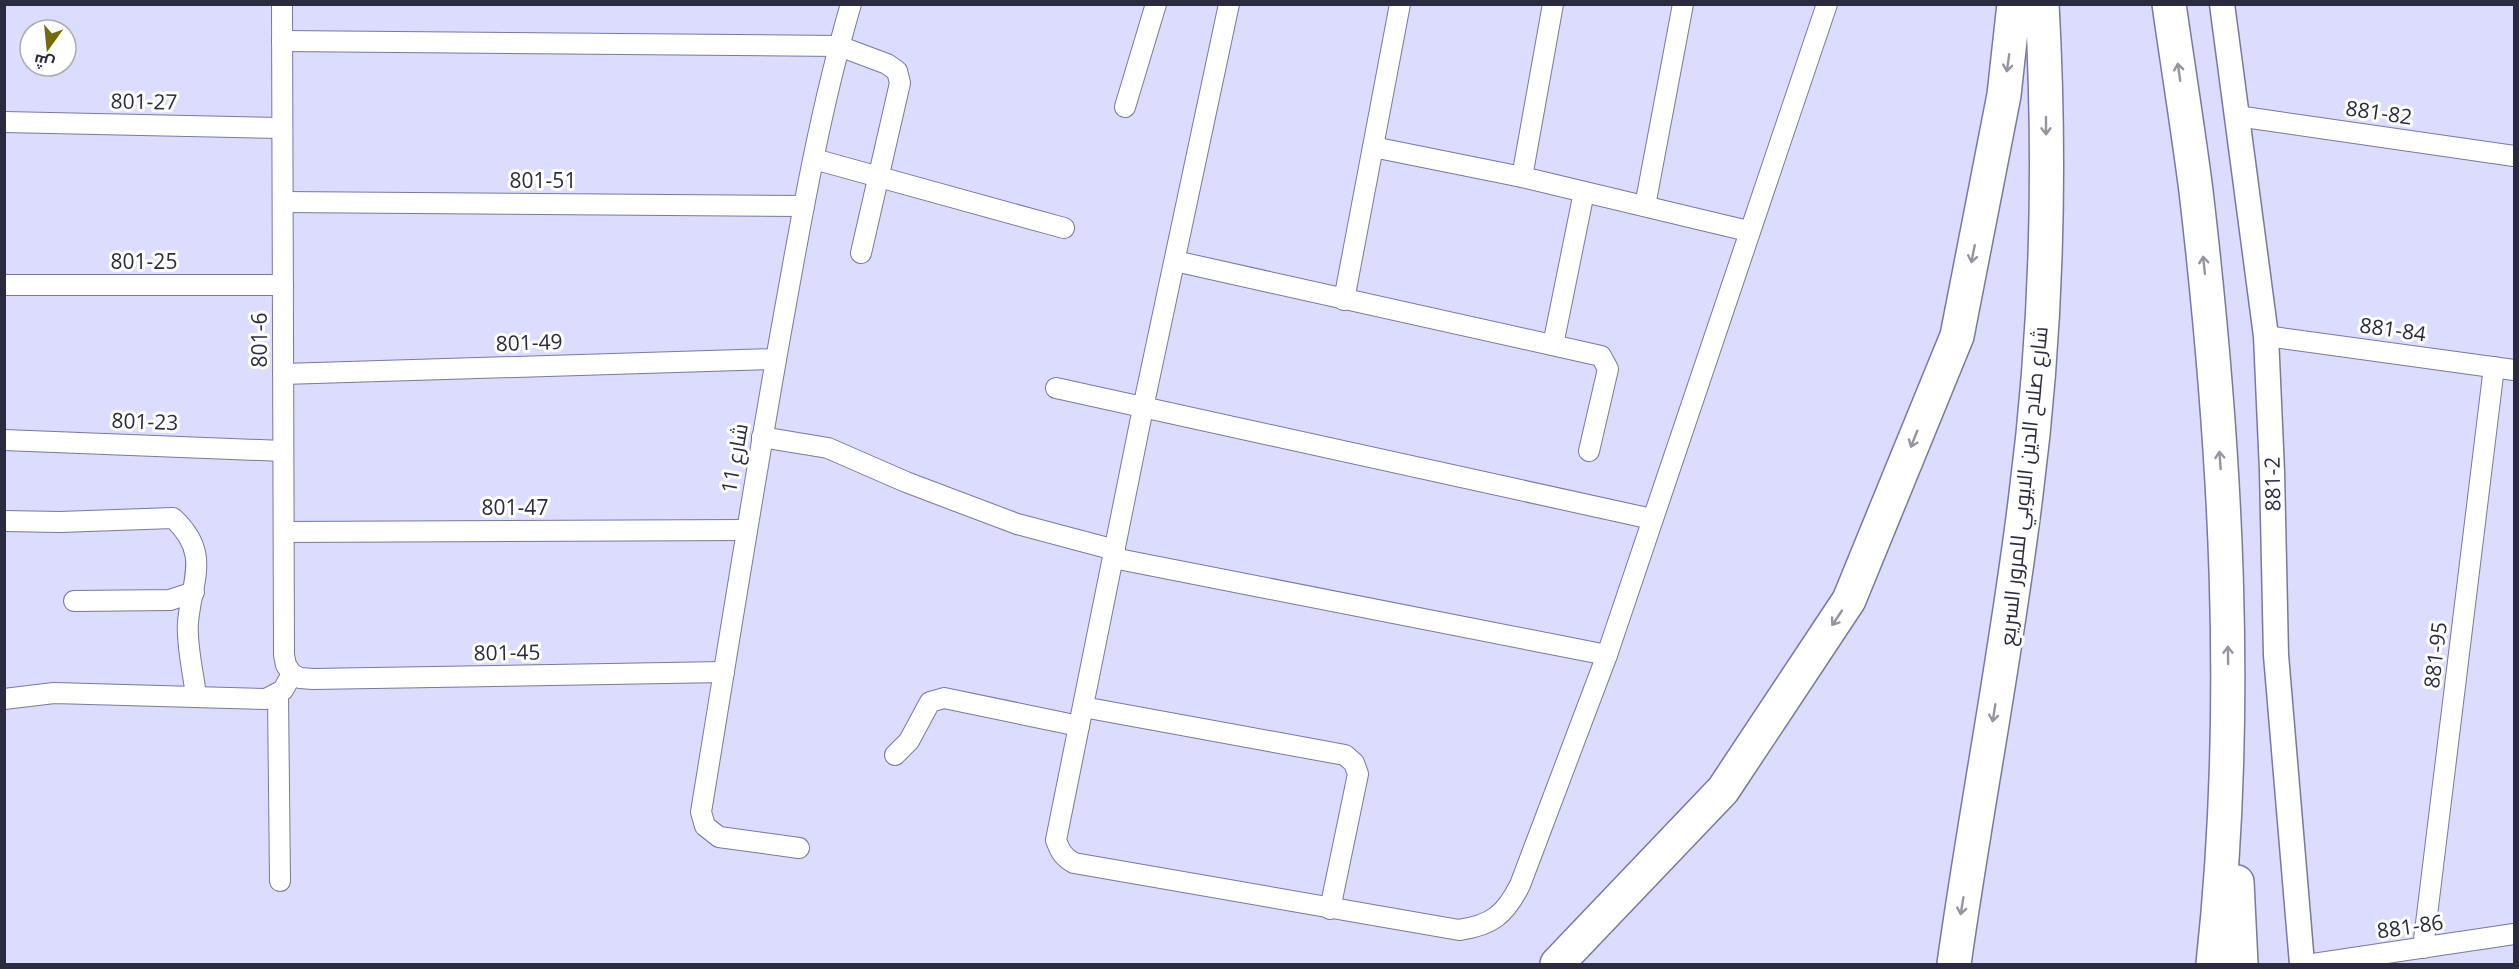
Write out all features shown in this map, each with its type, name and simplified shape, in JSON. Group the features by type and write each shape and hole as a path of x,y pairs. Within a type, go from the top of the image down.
{"highway":[{"path":"1557,964 1723,790 1849,600 1957,336 2004,95 2014,4"},
{"name":"شارع صلاح الدين الايوبي للمرور السريع","path":"1954,964 2004,656 2027,492 2041,341 2046,187 2042,4"},
{"path":"2169,4 2195,189 2216,395 2226,567 2229,705 2241,964"},
{"path":"2213,964 2221,874 2229,705"}],"street":[{"name":"801-6","path":"282,4 284,655 286,665 292,674"},
{"name":"شارع 11","path":"799,848 719,837 705,826 701,812 762,437 804,206 839,46 851,4"},
{"path":"1125,107 1156,4"},
{"path":"1229,4 1143,408 1056,840 1065,858 1074,863 1459,930 1479,927 1497,918 1511,903 1520,885 1606,656 1827,4"},
{"path":"1344,300 1400,4"},
{"path":"1521,177 1553,4"},
{"path":"1645,206 1683,4"},
{"name":"881-2","path":"2222,4 2266,336 2276,655 2302,964"},
{"path":"282,41 839,46 887,64 897,71 900,83 861,253"},
{"name":"881-82","path":"2237,116 2514,156"},
{"name":"801-27","path":"4,122 282,128"},
{"path":"1373,147 1521,177 1749,231"},
{"path":"814,159 1064,228"},
{"path":"1554,345 1584,192"},
{"name":"801-51","path":"283,202 804,206"},
{"path":"1175,261 1601,356 1607,363 1607,374 1589,451"},
{"name":"801-25","path":"4,285 283,285"},
{"name":"881-84","path":"2266,336 2514,370"},
{"name":"801-49","path":"283,374 776,359"},
{"name":"881-95","path":"2422,948 2494,367"},
{"path":"1056,388 1652,519"},
{"path":"762,437 828,448 906,482 1017,524 1114,554 1606,656"},
{"name":"801-23","path":"4,440 284,451"},
{"path":"4,520 60,522 173,518 189,532 198,559 188,624 196,697"},
{"name":"801-47","path":"284,532 747,530"},
{"path":"74,601 171,600 194,592"},
{"name":"801-45","path":"292,674 300,678 313,679 724,672"},
{"path":"4,699 54,693 260,700 278,695 292,674"},
{"path":"278,695 280,881"},
{"path":"895,755 909,741 930,702 944,698 1345,755 1354,763 1358,774 1330,909"},
{"name":"881-86","path":"2313,964 2514,934"}]}
